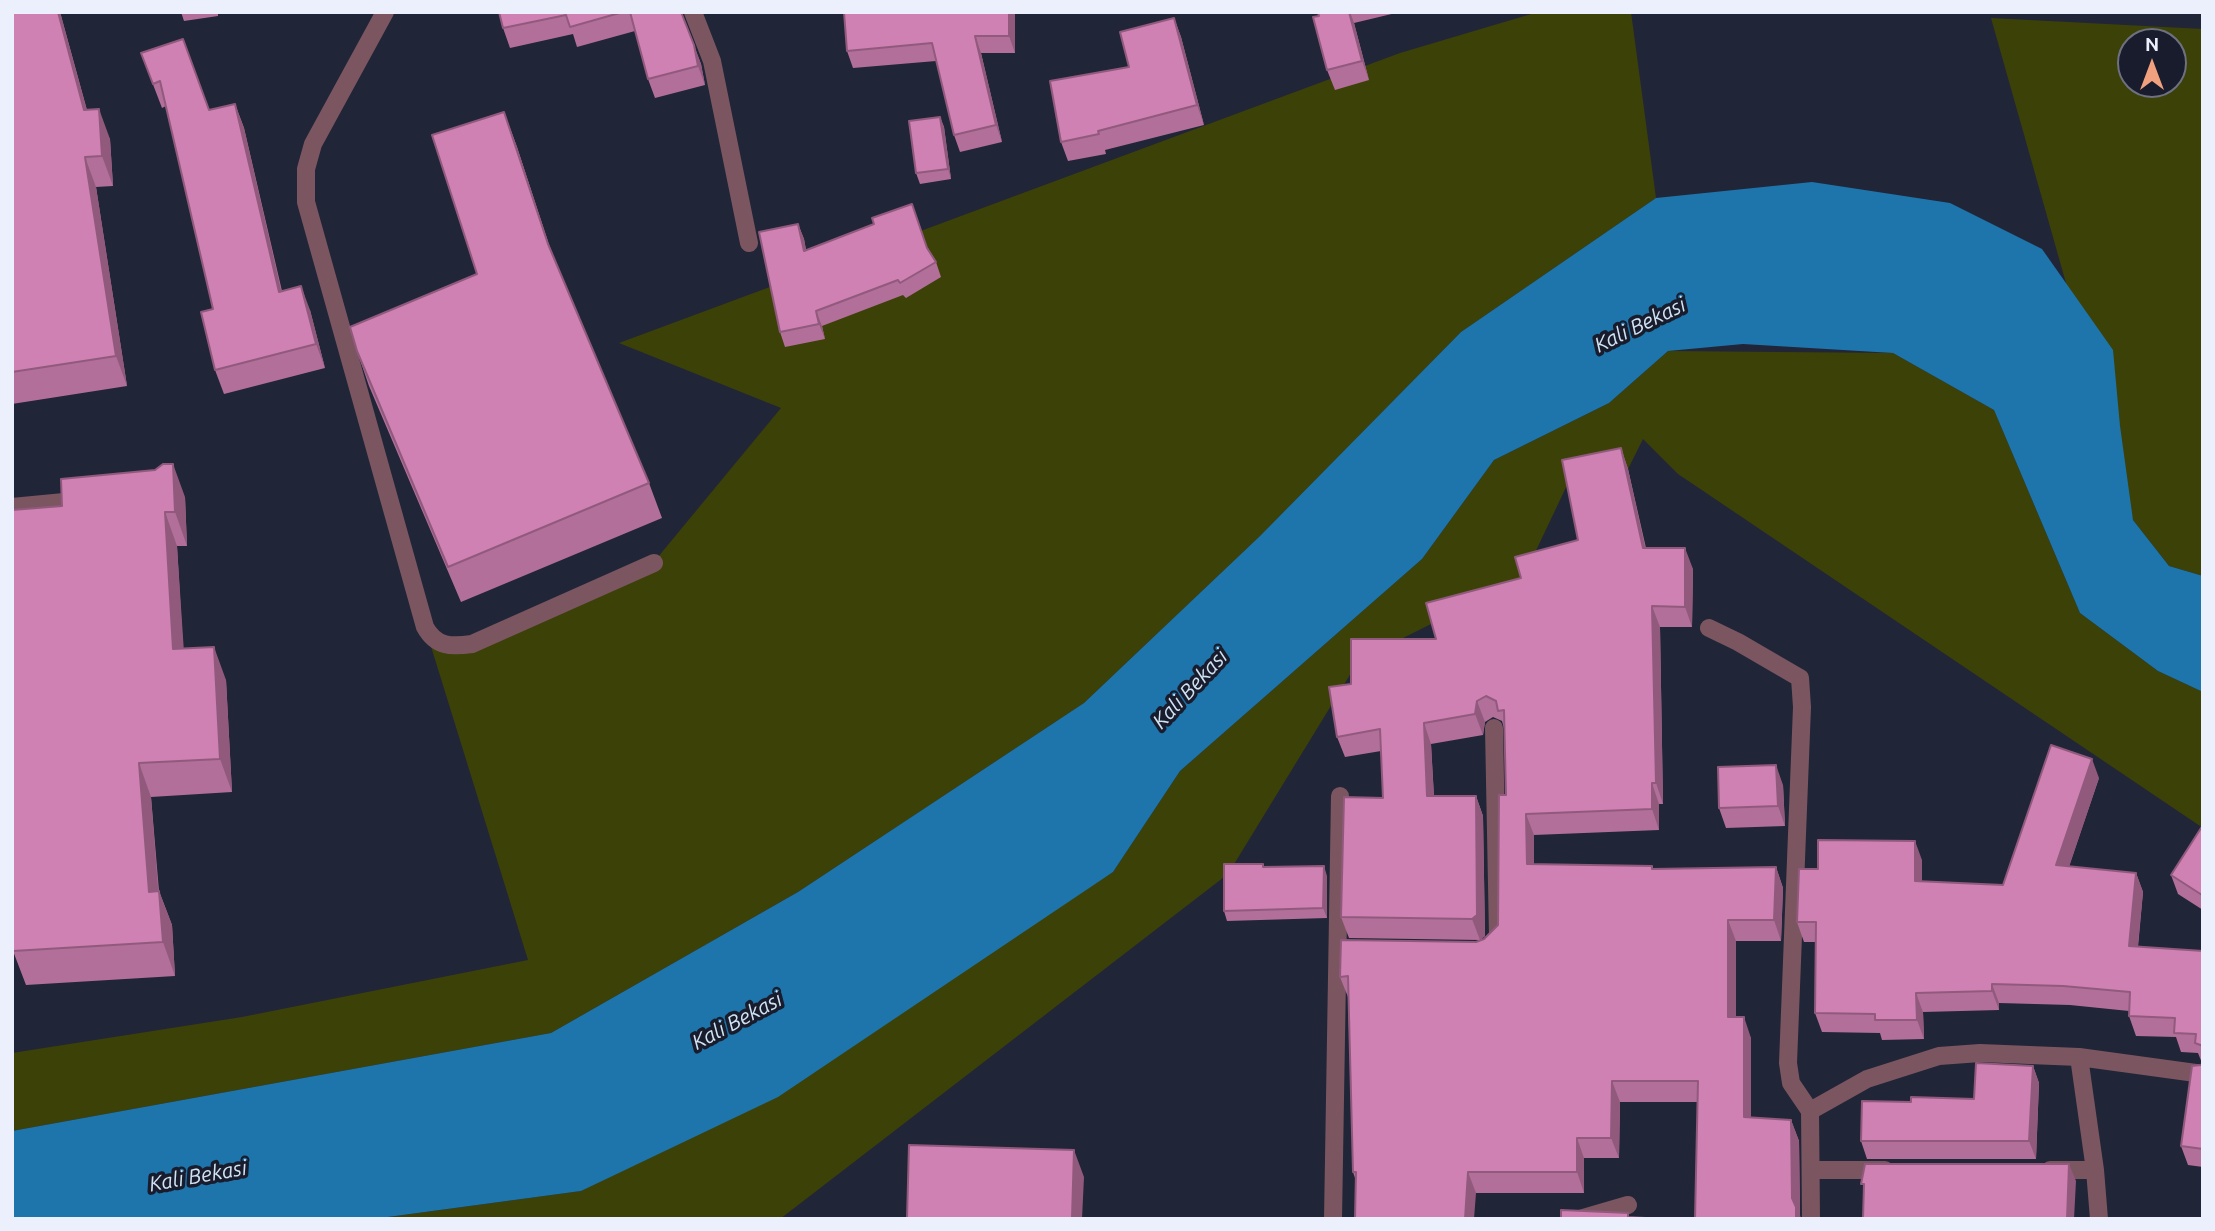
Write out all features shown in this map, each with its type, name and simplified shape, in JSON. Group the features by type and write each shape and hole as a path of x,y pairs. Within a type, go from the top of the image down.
{"street":[{"path":"385,12 313,144 306,169 306,202 425,627 431,637 441,644 472,644 653,563"},
{"path":"693,12 712,61 749,243"},
{"path":"12,507 104,498"},
{"path":"1709,628 1800,678 1802,706 1788,1063 1791,1083 1810,1111 1811,1219"},
{"path":"1471,950 1490,948 1498,936 1494,728"},
{"path":"1333,1219 1343,949 1340,796"},
{"path":"1810,1111 1867,1079 1939,1056 1980,1053 2079,1057 2203,1074"},
{"path":"2079,1057 2099,1219"},
{"path":"1812,1170 1906,1170"},
{"path":"2028,1170 2095,1170"},
{"path":"1580,1219 1628,1205"}],"green space":[{"path":"1538,12 1631,12 1656,198 1461,332 1260,536 1084,703 798,892 551,1033 12,1131 12,1053 242,1017 528,960 425,627 456,646 653,563 781,408 619,343 1400,53"},
{"path":"1991,18 2184,28 2117,28 2117,98 2187,98 2187,28 2203,29 2203,576 2169,566 2133,520"},
{"path":"1668,351 1893,353 1994,410 2080,613 2158,671 2203,692 2203,828 1678,474 1643,439 1628,469 1569,481 1523,578 1359,660 1228,874 780,1219 373,1219 581,1191 1113,872 1180,771 1422,559 1494,460 1609,403"}],"water":[{"name":"Kali Bekasi","path":"1812,182 1950,203 2042,249 2113,350 2133,520 2169,566 2203,576 2203,692 2158,671 2080,613 1994,410 1893,353 1743,344 1668,351 1609,403 1494,460 1422,559 1180,771 1113,872 778,1097 581,1191 373,1219 12,1219 12,1131 551,1033 798,892 1084,703 1260,536 1461,332 1656,198"}],"building":[{"path":"12,12 58,12 84,110 99,109 102,156 85,157 116,356 12,372"},
{"path":"499,12 623,12 570,27 566,15 503,28"},
{"path":"630,12 681,12 694,45 698,66 648,79"},
{"path":"844,12 1009,12 1009,36 975,36 996,125 954,135 932,43 847,51"},
{"path":"1318,12 1349,12 1362,61 1327,70 1313,17 1319,16"},
{"path":"1174,18 1197,105 1098,131 1099,134 1061,142 1050,81 1129,67 1120,32"},
{"path":"183,39 209,110 235,104 279,292 301,286 316,344 215,370 201,312 213,309 160,81 153,84 141,53"},
{"path":"504,112 548,244 649,483 448,567 357,351 350,327 477,274 432,135"},
{"path":"940,117 948,169 916,173 909,121"},
{"path":"912,204 927,248 936,262 900,283 898,280 816,311 819,324 780,332 759,232 798,224 804,251 874,224 872,218"},
{"path":"1621,448 1643,548 1685,548 1685,607 1652,606 1656,783 1652,783 1652,809 1526,814 1527,864 1652,866 1652,869 1776,867 1774,920 1728,920 1728,1017 1744,1017 1744,1117 1791,1120 1792,1198 1796,1207 1796,1219 1695,1219 1698,1081 1612,1081 1611,1138 1577,1138 1577,1172 1468,1172 1465,1219 1355,1219 1356,1172 1353,1172 1348,976 1340,977 1341,940 1476,942 1484,939 1498,925 1499,795 1506,795 1504,710 1498,711 1496,701 1486,696 1477,701 1475,714 1424,723 1427,796 1476,796 1477,915 1472,919 1341,917 1344,797 1383,798 1380,729 1337,737 1329,687 1351,684 1351,639 1436,639 1426,603 1521,578 1515,557 1578,540 1562,460"},
{"path":"163,464 173,464 175,512 165,512 173,649 214,647 220,759 139,763 149,892 159,891 163,942 13,951 12,510 62,506 61,479 155,470"},
{"path":"2051,745 2092,759 2056,865 2136,873 2129,946 2203,951 2203,1046 2195,1043 2196,1034 2174,1033 2175,1018 2129,1016 2130,992 2063,986 1992,984 1992,991 1916,993 1917,1020 1875,1020 1875,1014 1815,1013 1816,922 1797,922 1799,869 1818,869 1818,840 1915,841 1915,881 2003,885"},
{"path":"1776,765 1778,806 1719,808 1718,767"},
{"path":"2203,825 2203,894 2202,895 2171,875"},
{"path":"1224,864 1263,864 1263,867 1324,866 1323,908 1224,911"},
{"path":"2203,1062 2203,1149 2181,1146 2192,1066 2201,1065"},
{"path":"1976,1063 2033,1066 2029,1141 1861,1141 1862,1101 1911,1102 1911,1097 1974,1099"},
{"path":"909,1145 1074,1150 1072,1218 1076,1219 907,1219"},
{"path":"1865,1164 2069,1164 2067,1219 1863,1219 1864,1184 1861,1184"},
{"path":"1561,1210 1628,1213 1628,1217 1663,1219 1561,1219"}]}
